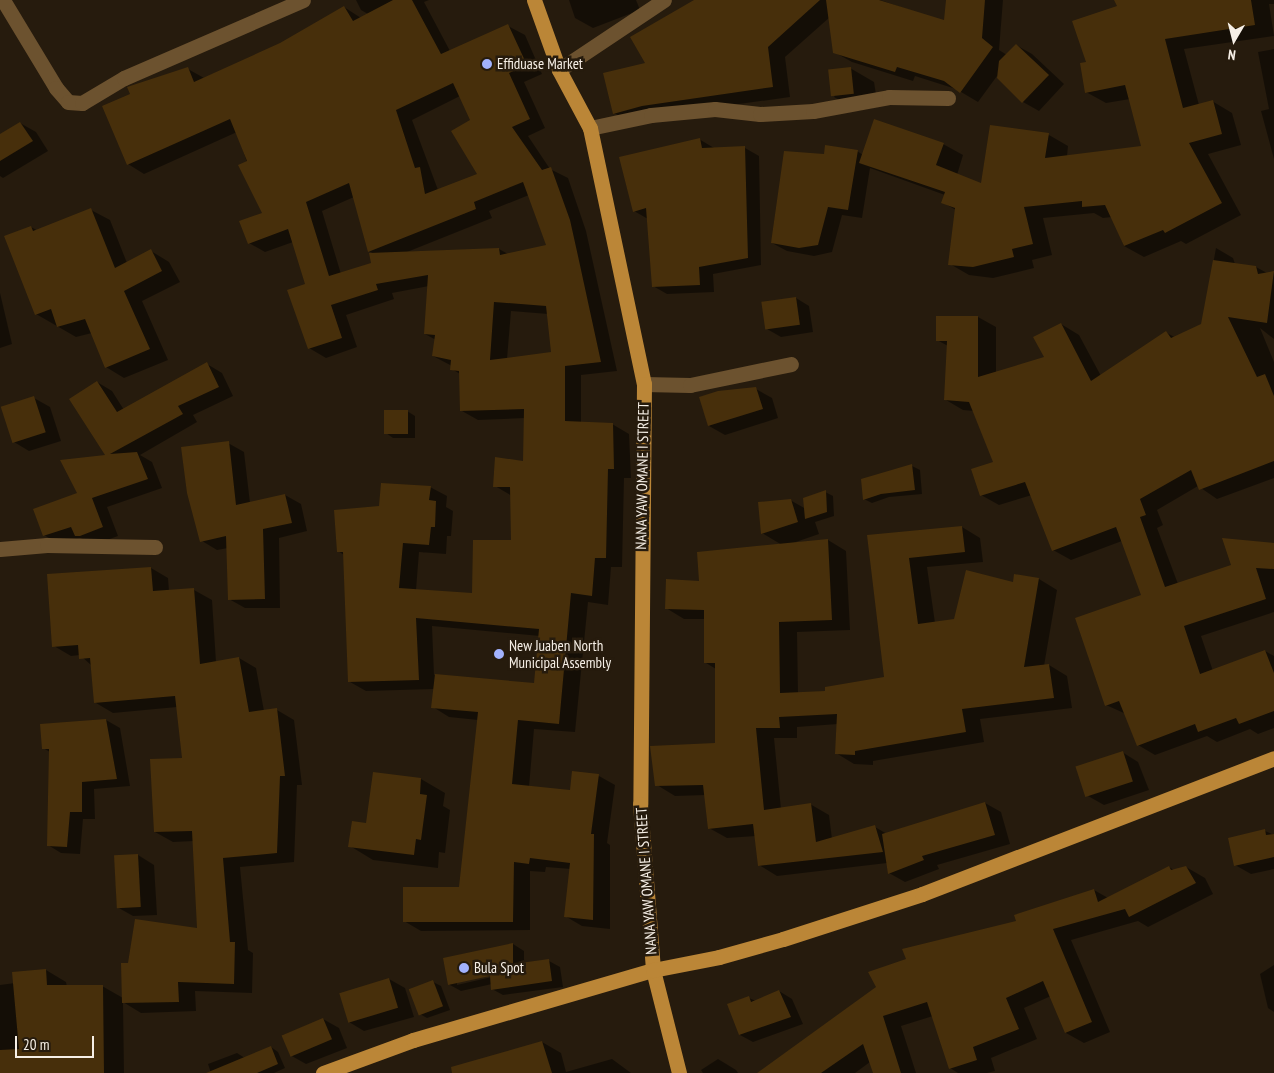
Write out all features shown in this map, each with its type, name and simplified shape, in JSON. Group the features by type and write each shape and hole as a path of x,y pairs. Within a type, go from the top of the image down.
{"main road":[{"name":"NANA YAW OMANE I STREET","path":"534,0 559,70 590,128 644,384 640,804 653,970 679,1073"},
{"path":"323,1073 413,1040 653,970 719,957 922,894 1274,758"}],"street":[{"path":"2,0 56,88 68,102 82,103 124,78 303,0"},
{"path":"559,70 664,0"},
{"path":"590,128 652,115 715,108 760,114 813,111 889,97 948,98"},
{"path":"644,384 690,385 791,364"},
{"path":"0,549 47,545 155,547"}],"building":[{"path":"393,0 412,0 441,54 508,24 527,65 509,73 530,119 512,127 542,170 551,167 570,220 601,362 565,366 565,421 613,423 614,469 608,469 606,558 595,558 592,596 571,593 559,724 518,720 512,784 570,790 572,771 599,774 591,834 594,834 593,920 564,917 570,863 530,858 529,864 514,862 513,922 403,922 403,887 459,887 478,712 431,708 435,674 534,683 539,629 416,618 419,680 348,682 343,552 337,552 334,510 379,506 381,483 431,486 429,500 436,501 435,527 431,527 429,545 403,543 399,588 472,593 473,540 511,540 510,487 493,487 495,457 523,461 524,409 460,411 459,371 450,370 451,360 432,356 435,335 424,334 428,275 376,284 378,290 331,305 342,338 308,349 287,290 305,284 288,229 248,244 239,221 262,213 238,165 247,161 230,119 127,165 102,106 130,94 127,87 188,67 194,82 280,43 344,6 353,21","holes":["453,83 470,120 451,131 477,174 425,194 420,167 415,168 396,110","523,182 546,245 500,255 499,248 369,253 371,263 329,276 306,202 349,183 368,252 476,209 474,202","494,302 546,306 551,352 490,360"]},
{"path":"694,0 820,0 768,47 773,87 642,106 613,114 603,73 645,63 630,37"},
{"path":"826,0 879,0 944,20 946,0 985,0 982,38 993,47 960,93 944,81 897,67 895,72 833,53"},
{"path":"1114,0 1251,0 1255,25 1165,39 1183,108 1213,100 1222,134 1189,143 1222,203 1165,233 1163,230 1124,246 1105,205 1082,207 1082,201 1024,207 1033,244 1012,249 1014,257 973,267 948,265 955,208 941,203 945,192 859,163 874,119 944,143 936,165 981,183 990,125 1049,133 1045,158 1141,146 1125,85 1085,93 1080,63 1086,62 1072,21 1117,6"},
{"path":"1016,44 1049,75 1022,103 997,78 999,61"},
{"path":"851,67 854,94 831,96 828,69"},
{"path":"20,122 33,141 0,161 0,134"},
{"path":"700,138 702,148 745,146 748,258 699,267 700,285 652,287 646,208 633,212 619,157"},
{"path":"825,145 858,150 848,210 828,207 818,245 799,248 771,243 784,151 824,154"},
{"path":"91,208 115,268 151,249 162,271 124,291 150,349 105,368 85,319 57,327 51,309 35,315 4,236 31,226 33,231"},
{"path":"1213,260 1256,266 1258,274 1274,271 1267,323 1228,317 1257,377 1265,374 1274,396 1274,461 1199,490 1191,470 1140,499 1146,515 1140,517 1165,587 1231,565 1222,538 1274,543 1274,569 1256,568 1266,599 1184,626 1200,674 1265,650 1274,673 1274,711 1239,724 1236,718 1198,732 1195,724 1137,746 1119,701 1105,706 1075,618 1141,595 1116,527 1052,551 1025,482 980,496 971,469 993,462 969,402 944,400 947,341 936,341 936,316 978,316 978,377 1044,357 1033,337 1061,323 1091,381 1166,331 1171,338 1201,324"},
{"path":"796,297 800,325 765,330 761,302"},
{"path":"207,362 219,387 178,406 183,414 110,454 137,452 148,479 92,498 103,527 80,536 75,536 71,527 43,536 33,509 77,493 60,460 105,455 69,399 97,381 117,412"},
{"path":"756,387 763,409 708,426 699,397 718,391"},
{"path":"34,396 46,432 12,443 1,407"},
{"path":"384,410 408,410 408,434 384,434"},
{"path":"229,441 236,505 285,494 292,523 263,529 265,599 228,600 226,536 200,542 187,493 181,447"},
{"path":"912,464 915,490 881,494 863,500 861,479"},
{"path":"826,490 827,512 805,519 803,498"},
{"path":"791,499 798,522 761,534 758,502"},
{"path":"962,526 965,552 909,558 918,624 954,619 966,570 1013,582 1014,574 1039,578 1024,667 1049,664 1054,698 962,709 966,732 855,751 855,755 835,754 837,714 779,717 780,728 756,728 764,810 811,803 816,842 875,825 883,852 758,866 753,824 708,829 703,785 655,786 650,746 715,743 715,663 704,663 704,610 665,609 666,579 699,581 697,552 828,539 832,620 779,622 780,693 825,691 825,687 884,677 867,535"},
{"path":"151,567 153,591 194,588 200,664 239,657 249,712 277,708 285,776 280,776 277,853 223,858 230,942 235,942 234,984 178,982 179,1002 122,1003 121,963 128,963 135,919 197,928 192,831 154,832 150,759 182,758 175,696 94,703 90,658 79,659 78,645 52,647 47,574"},
{"path":"106,719 117,779 82,782 82,812 70,812 67,847 47,846 49,749 42,749 40,724"},
{"path":"1123,751 1133,781 1085,797 1075,766"},
{"path":"373,772 421,778 420,794 427,795 421,840 416,839 414,855 348,847 352,821 366,823"},
{"path":"985,802 995,835 922,856 924,860 888,874 882,834"},
{"path":"1265,829 1266,835 1274,834 1274,857 1234,866 1228,838"},
{"path":"138,854 141,907 117,908 114,855"},
{"path":"1169,866 1171,870 1186,866 1196,883 1129,917 1125,909 1053,929 1092,1022 1065,1033 1043,981 1006,998 1019,1029 973,1047 977,1060 949,1069 927,1002 883,1016 901,1073 873,1073 863,1044 821,1073 757,1073 876,987 868,972 906,959 902,949 1016,921 1014,915 1094,889 1098,902"},
{"path":"513,943 513,964 549,959 552,981 491,990 490,976 448,985 443,958"},
{"path":"46,969 47,985 103,985 104,1073 0,1073 0,1050 19,1049 12,972"},
{"path":"389,978 398,1008 348,1023 339,993"},
{"path":"433,980 443,1006 419,1015 409,989"},
{"path":"779,990 791,1017 739,1035 727,1004 749,996 751,1002"},
{"path":"323,1018 332,1039 291,1057 282,1036"},
{"path":"542,1041 552,1073 452,1073 451,1067"},
{"path":"271,1046 278,1064 257,1073 206,1073"}],"place":[{"name":"Effiduase Market","path":"487,64"},
{"name":"New Juaben North Municipal Assembly","path":"499,654"},
{"name":"Bula Spot","path":"464,968"}]}
